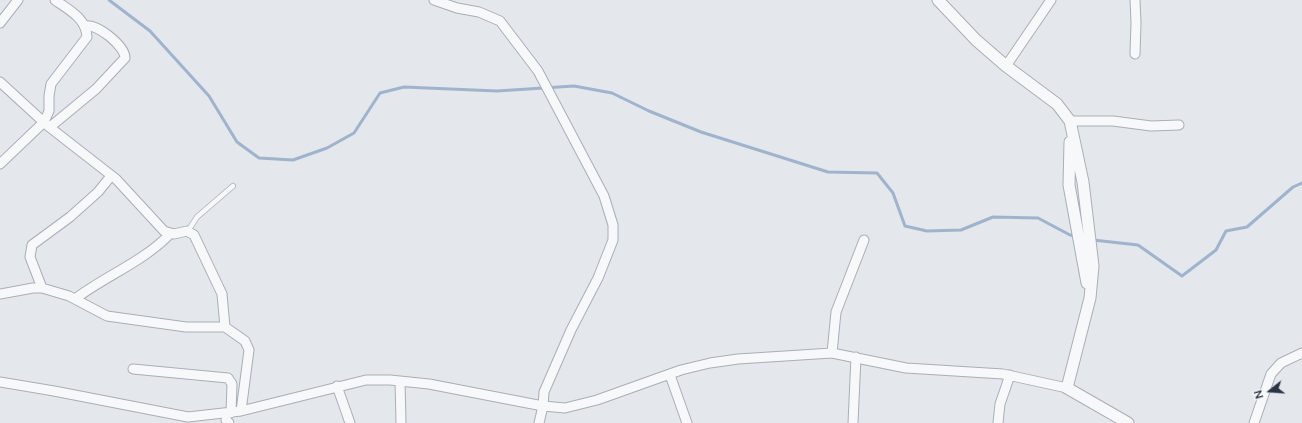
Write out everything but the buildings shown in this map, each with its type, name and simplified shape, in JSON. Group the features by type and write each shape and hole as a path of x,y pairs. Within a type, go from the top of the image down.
{"street":[{"path":"0,23 18,0"},
{"path":"47,124 49,111 48,96 51,84 87,37 85,26 79,17 55,0"},
{"path":"434,0 457,8 479,12 500,21 538,71 604,196 613,224 613,240 598,278 571,330 544,392 543,406 539,423"},
{"path":"938,0 976,40 1006,66 1057,104 1070,121 1083,182 1083,225 1090,298 1067,388"},
{"path":"1006,66 1051,0"},
{"path":"1134,54 1136,23 1135,0"},
{"path":"0,164 47,124 96,89 125,58 124,49 118,43 95,27 85,26"},
{"path":"0,82 47,124 111,176 132,196 162,229 170,234"},
{"path":"1070,121 1113,121 1151,126 1179,125"},
{"path":"1070,121 1069,185 1083,225"},
{"path":"42,288 30,257 32,245 70,217 98,192 111,176"},
{"path":"74,299 123,270 170,234 188,231 194,235 219,286 224,304 225,327"},
{"path":"832,353 836,312 864,240"},
{"path":"0,294 32,288 42,288 60,292 107,316 186,327 225,327 245,341 249,350 241,411"},
{"path":"0,382 188,417 228,419 241,411 366,380 400,381 477,392 543,406 565,408 597,400 710,363 738,359 832,353 906,368 1010,375 1067,388 1128,423"},
{"path":"1254,423 1271,374 1280,363 1302,353"},
{"path":"853,423 856,357"},
{"path":"133,369 228,378 232,384 228,419"},
{"path":"670,375 687,423"},
{"path":"998,423 1000,404 1010,375"},
{"path":"400,381 401,423"},
{"path":"337,386 350,423"}],"lane":[{"path":"188,231 197,217 233,186"}],"waterway":[{"path":"109,0 150,31 209,96 237,142 259,158 293,160 327,148 354,133 380,93 404,87 497,91 574,86 612,93 649,111 701,132 828,172 877,173 893,193 905,226 927,231 961,230 993,217 1038,218 1070,235 1075,236"},
{"path":"1093,240 1138,245 1182,276 1216,250 1226,231 1247,227 1293,187 1302,183"}]}
